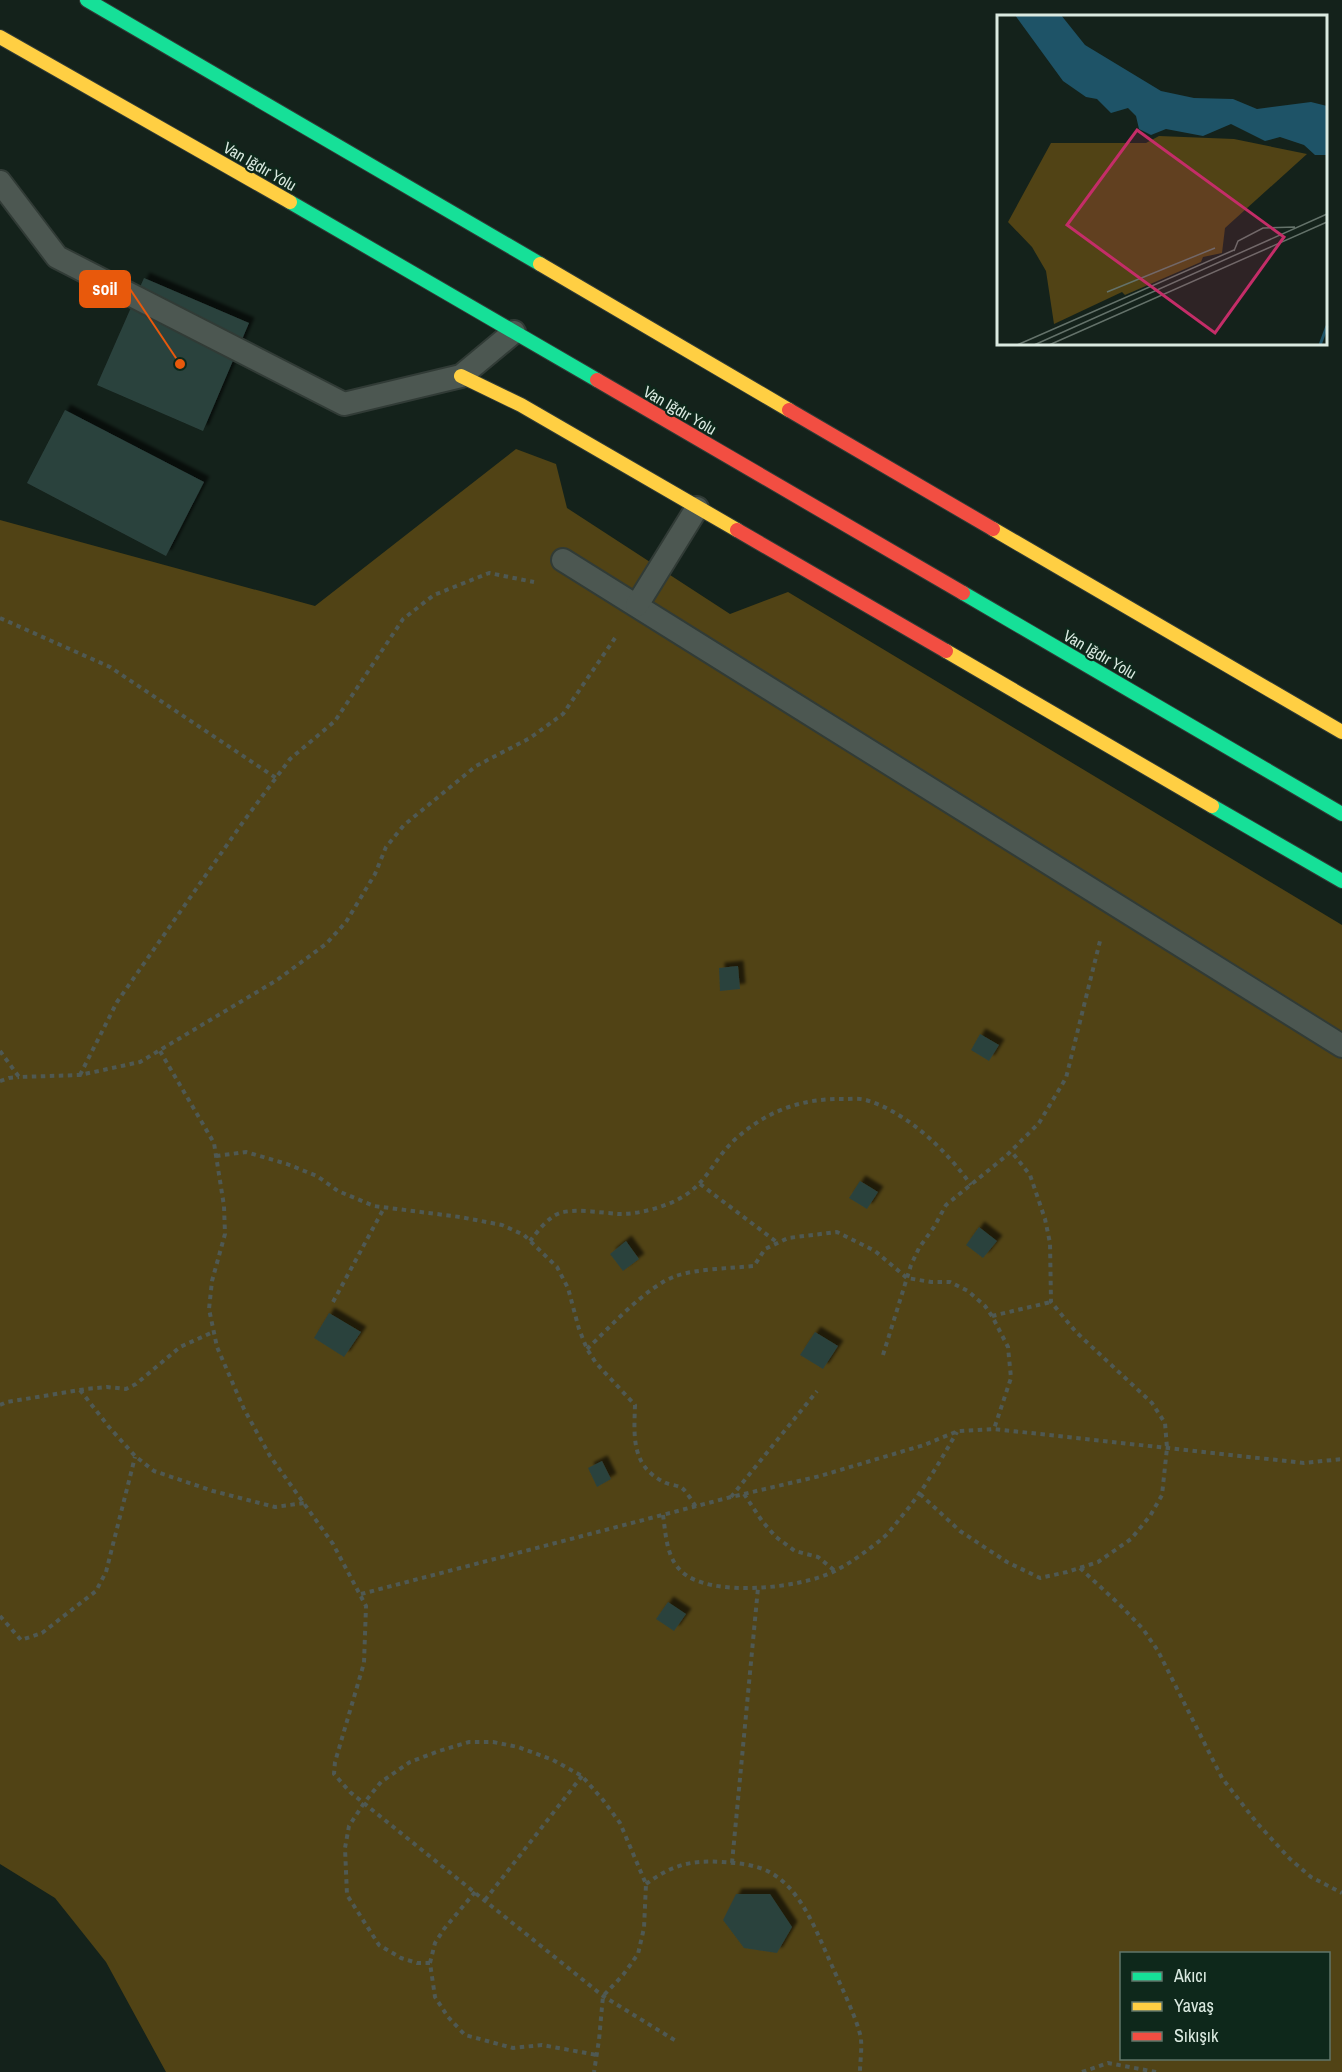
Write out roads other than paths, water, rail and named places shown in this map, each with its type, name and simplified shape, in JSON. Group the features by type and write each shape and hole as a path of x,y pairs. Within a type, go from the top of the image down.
{"main road":[{"path":"87,0 1342,732"},
{"name":"Van Iğdır Yolu","path":"0,37 366,245 1342,814"},
{"path":"461,376 521,405 1342,881"}],"lane":[{"path":"0,182 57,256 345,404 461,376 514,332"},
{"path":"637,606 698,508"},
{"path":"573,565 1342,1046"}],"place":[{"name":"soil","path":"180,364"}]}
